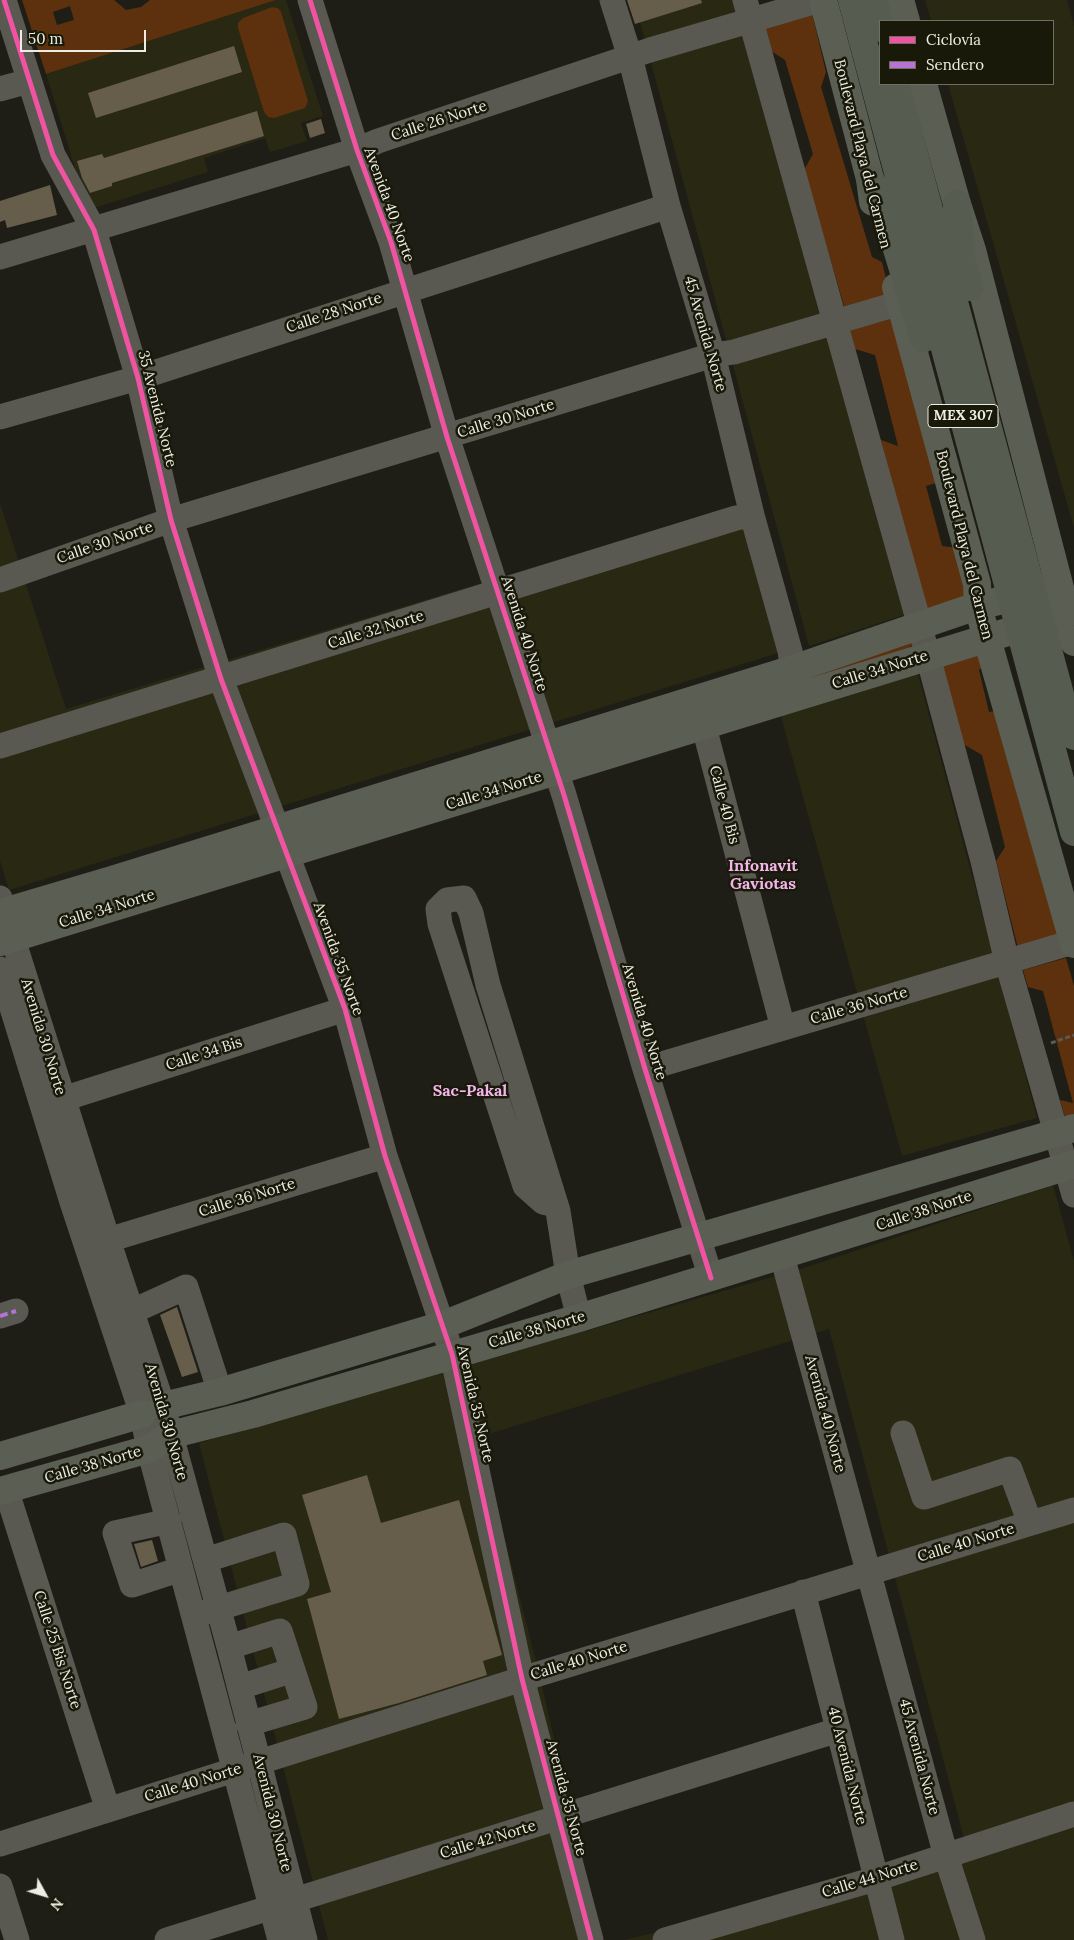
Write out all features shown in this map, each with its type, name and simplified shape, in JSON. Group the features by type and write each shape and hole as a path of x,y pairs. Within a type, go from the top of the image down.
{"highway":[{"name":"MEX 307","path":"852,0 1062,743"},
{"path":"873,0 879,24"},
{"name":"MEX 307","path":"895,85 1061,698 1062,743 1074,832"},
{"path":"870,179 886,213 918,318 946,422 976,516 1026,707 1062,743"},
{"path":"957,204 961,259 1002,409 1074,690"}],"main road":[{"name":"Boulevard Playa del Carmen","path":"821,0 870,179 874,204 900,304 977,584 978,606 1074,943"},
{"path":"900,0 906,20"},
{"path":"923,85 1066,582 1074,642"},
{"name":"Calle 34 Norte","path":"6,940 547,745 793,669 978,606 1066,582"},
{"name":"Calle 34 Norte","path":"1,908 556,773 704,727 796,695 1070,613"},
{"path":"0,1456 443,1325 568,1275 1065,1130"},
{"name":"Calle 38 Norte","path":"3,1490 711,1278 1070,1165"}],"street":[{"name":"35 Avenida Norte","path":"4,0 53,156 94,230 138,378 171,520 221,678 281,841"},
{"name":"Avenida 40 Norte","path":"310,0 356,150 391,242 447,437 556,773 645,1069 711,1278"},
{"name":"45 Avenida Norte","path":"612,0 630,57 668,206 713,355 752,515 790,651 796,695"},
{"name":"Calle 26 Norte","path":"0,257 356,150 630,57 748,11 821,0"},
{"path":"748,11 919,625 983,861 1007,962 1065,1130 1074,1195"},
{"path":"0,89 29,81"},
{"name":"Calle 28 Norte","path":"0,417 138,378 668,206"},
{"name":"Calle 30 Norte","path":"0,580 171,520 713,355 734,352 900,304"},
{"name":"Calle 32 Norte","path":"0,746 736,518 752,515"},
{"name":"Calle 40 Bis","path":"704,727 783,1028"},
{"name":"Avenida 35 Norte","path":"281,841 345,1009 385,1156 452,1354 522,1679 591,1940"},
{"path":"556,1206 542,1202 525,1186 440,924 438,909 447,900 460,897 466,901 488,985 556,1206 568,1275 579,1318"},
{"name":"Avenida 30 Norte","path":"1,908 6,940 63,1100 131,1312 160,1442 169,1521 235,1770 283,1905 304,1940"},
{"name":"Calle 36 Norte","path":"645,1069 1074,943"},
{"name":"Avenida 30 Norte","path":"0,968 72,1202 153,1410"},
{"name":"Calle 34 Bis","path":"63,1100 345,1009"},
{"name":"Calle 36 Norte","path":"108,1240 385,1156"},
{"name":"Avenida 40 Norte","path":"782,1256 869,1572"},
{"path":"131,1312 186,1287 220,1392"},
{"path":"904,1433 924,1497 1010,1469 1030,1523"},
{"name":"Avenida 30 Norte","path":"160,1442 206,1560 248,1724 260,1763 283,1905 280,1940"},
{"name":"Calle 25 Bis Norte","path":"3,1490 108,1810"},
{"name":"Calle 40 Norte","path":"0,1844 522,1679 1074,1510"},
{"path":"169,1521 115,1533 132,1584 181,1569"},
{"path":"194,1617 219,1607 297,1584 284,1535 206,1560"},
{"name":"45 Avenida Norte","path":"869,1572 946,1856 973,1940"},
{"name":"40 Avenida Norte","path":"804,1592 892,1940"},
{"path":"229,1647 280,1631 305,1707 248,1724"},
{"path":"240,1688 293,1670"},
{"name":"Calle 42 Norte","path":"167,1940 838,1730"},
{"name":"Calle 44 Norte","path":"665,1940 875,1878 1074,1814"},
{"path":"0,1886 17,1940"}],"shaded area":[{"path":"22,0 114,0 126,10 141,7 150,0 276,0 46,74","holes":["70,6 74,20 57,25 53,12"]},
{"path":"276,0 286,0 323,116 301,123 307,141 270,152 265,138 204,158 208,172 88,210 46,74"},
{"path":"634,0 735,0 907,614 809,646"},
{"path":"925,0 1067,0 1074,26 1074,528 948,85 1054,85 1054,20 931,20"},
{"path":"272,7 278,8 281,12 308,101 305,108 274,118 268,117 264,112 238,28 238,23 243,18"},
{"path":"812,13 826,72 821,87 872,257 882,262 890,295 845,309 804,170 813,154 785,60 768,49 763,27"},
{"path":"894,314 939,482 926,486 942,546 958,548 966,601 925,613 881,440 898,446 875,355 855,349 850,331 853,327"},
{"path":"0,503 66,709 741,504 785,651 9,890 0,861"},
{"path":"911,640 914,644 908,649 811,680 806,679"},
{"path":"983,648 987,662 979,670 989,712 995,711 1060,939 1018,948 996,861 1005,847 982,755 963,744 941,661"},
{"path":"918,674 1037,1118 902,1156 780,713"},
{"path":"1066,958 1074,986 1074,1114 1065,1117 1060,1100 1073,1103 1043,991 1028,987 1023,970"},
{"path":"1053,1185 1074,1261 1074,1940 625,1940 968,1853 829,1329 479,1437 540,1677 600,1940 328,1940 199,1443 810,1266"}],"building":[{"path":"627,0 701,0 702,3 635,24"},
{"path":"234,46 242,72 96,118 88,93"},
{"path":"257,111 264,136 112,183 112,186 90,193 82,178 77,161 102,154 104,158"},
{"path":"321,119 325,133 310,138 306,124"},
{"path":"50,185 57,215 7,228 5,220 0,222 0,201"},
{"path":"177,1307 198,1372 182,1377 160,1315"},
{"path":"367,1475 381,1523 459,1500 502,1655 483,1661 487,1675 399,1703 339,1719 307,1599 331,1592 302,1495"},
{"path":"152,1540 158,1561 141,1567 134,1544"}],"marked path":[{"path":"0,1316 16,1311"}],"cycle path":[{"path":"4,0 53,155 94,230 138,378 171,520 221,679 345,1009 385,1156 452,1354 522,1679 591,1940"},
{"path":"310,0 357,150 391,242 447,437 564,795 645,1069 711,1278"}],"district":[{"name":"Infonavit Gaviotas","path":"763,875"},
{"name":"Sac-Pakal","path":"470,1091"}]}
